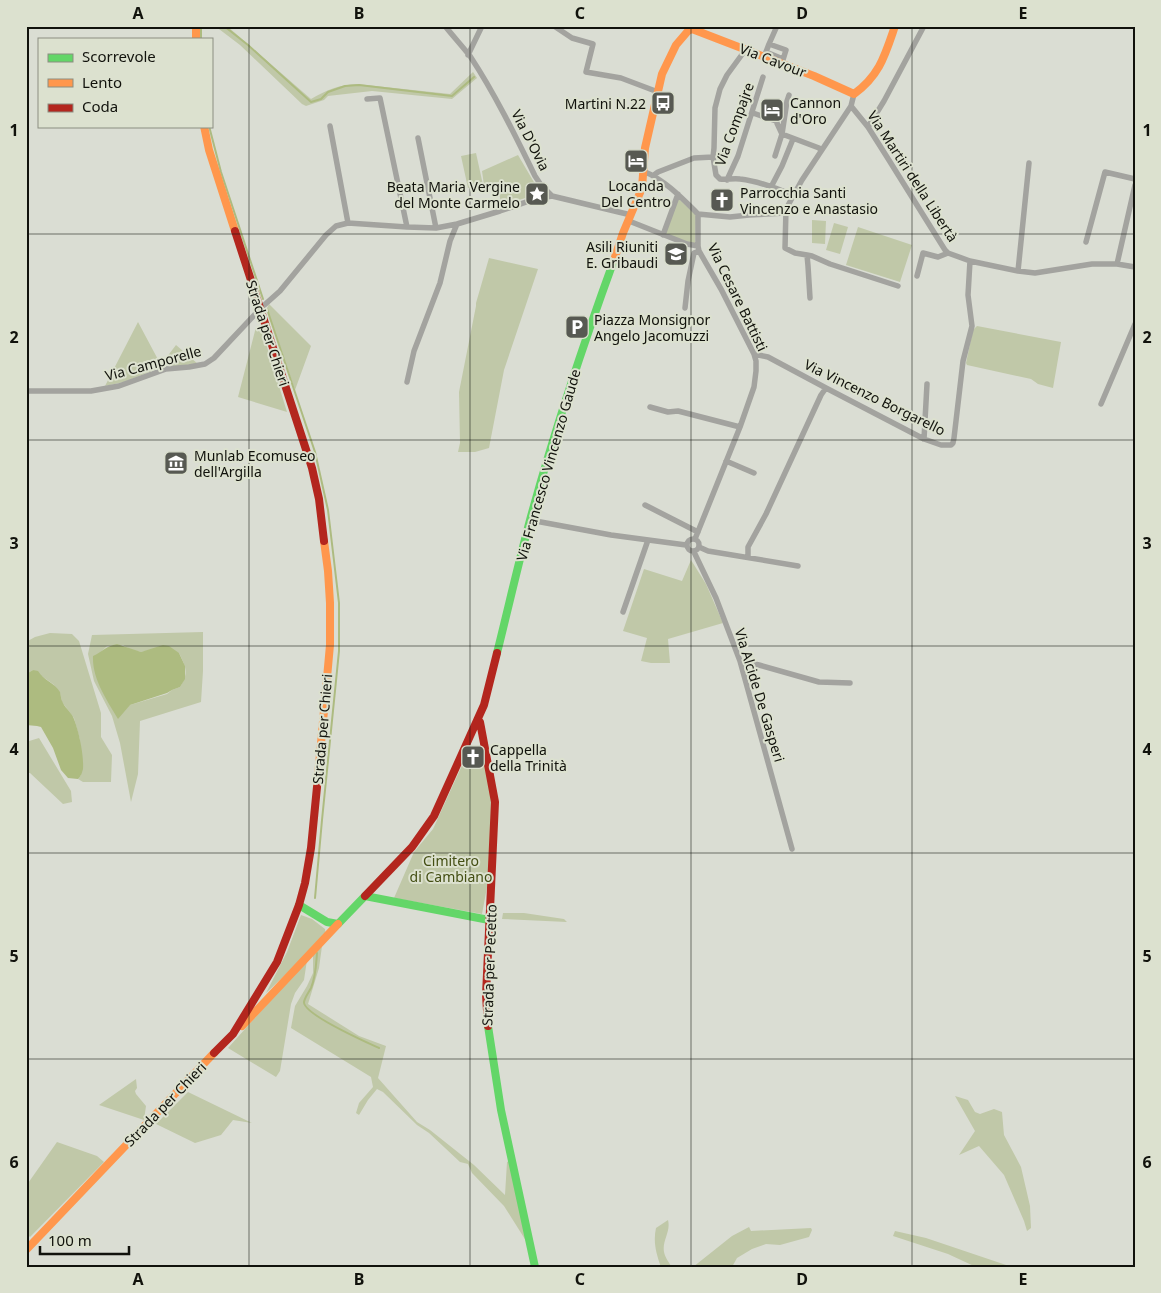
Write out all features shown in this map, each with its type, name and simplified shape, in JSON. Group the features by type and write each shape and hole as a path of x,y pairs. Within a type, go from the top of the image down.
{"street":[{"name":"Via D'Ovia","path":"445,26 468,55 497,101 535,176 541,186 552,196"},
{"path":"468,55 482,26"},
{"path":"554,26 572,38 593,44 586,72 621,78 658,92"},
{"path":"765,54 777,26"},
{"path":"854,94 872,80 878,70 895,26"},
{"path":"868,127 924,26"},
{"name":"Via Francesco Vincenzo Gaude","path":"233,1034 244,1025 412,847 434,816 478,720 484,706 530,520 577,363 612,263 642,188 645,148 662,74 669,58 683,36 692,28"},
{"name":"Via Cavour","path":"692,28 711,38 765,54 854,94"},
{"path":"769,44 786,50 782,61"},
{"path":"746,49 727,75 720,89 715,108 713,157 716,175 720,179 737,179 772,187 792,196"},
{"name":"Via Compajre","path":"727,180 738,156 763,77"},
{"name":"Via Martiri della Libertà","path":"854,94 851,106 868,127 944,250 948,253 970,261 1035,273 1092,264 1117,264 1135,267"},
{"path":"775,156 782,134 788,95"},
{"path":"366,99 380,98 407,227"},
{"path":"851,106 792,196 785,213 786,248 898,286"},
{"path":"753,113 776,121 782,134 821,150"},
{"path":"330,126 348,223 436,228 457,224 535,199 552,196 630,218 663,235 699,249 694,253 685,308"},
{"name":"Strada per Chieri","path":"26,1250 233,1034 254,1003 277,962 299,905 311,848 330,644 328,572 319,499 312,468 220,186 204,128"},
{"path":"418,138 436,228"},
{"path":"772,187 794,139"},
{"path":"654,176 658,172 694,158 713,157"},
{"path":"1018,271 1029,163"},
{"path":"643,171 654,176 678,194 698,214 730,217 749,214 785,213"},
{"path":"1086,242 1105,172 1135,179"},
{"path":"1117,264 1135,185"},
{"path":"663,235 678,194"},
{"name":"Via Cesare Battisti","path":"695,539 754,387 756,361 721,288 699,249 698,214"},
{"name":"Via Camporelle","path":"26,391 91,392 120,386 166,369 205,364 214,358 261,308 280,291 326,235 336,226 348,223"},
{"path":"407,382 414,351 440,283 450,241 457,224"},
{"path":"917,276 923,254 938,257 948,253"},
{"path":"807,255 810,298"},
{"name":"Via Vincenzo Borgarello","path":"754,354 768,357 924,439 947,446 951,445 953,443 963,361 972,326 968,295 970,261"},
{"path":"1101,404 1135,324"},
{"path":"924,439 927,384"},
{"path":"748,557 748,547 766,514 821,395 826,388"},
{"path":"650,407 668,412 678,411 740,427"},
{"path":"726,461 754,472"},
{"path":"645,505 698,532"},
{"path":"530,520 611,535 686,545"},
{"path":"686,545 689,540 695,539 698,542 696,549"},
{"path":"623,612 648,540"},
{"path":"686,545 688,550 696,549 798,566"},
{"name":"Via Alcide De Gasperi","path":"696,549 740,661 792,849"},
{"path":"740,661 819,682 850,683"},
{"name":"Strada per Pecetto","path":"478,720 480,722 495,802 486,994 488,1034 535,1267"},
{"path":"365,896 489,920"},
{"path":"299,905 328,922 338,924"}],"green space":[{"path":"215,26 227,26 311,99 333,88 357,84 450,94 473,72 477,78 452,99 372,91 328,96 324,100 306,106 240,45"},
{"path":"476,153 483,185 468,188 461,156"},
{"path":"518,155 535,184 532,196 502,205 496,183 484,185 482,171"},
{"path":"677,197 696,215 695,244 664,234"},
{"path":"812,220 826,221 825,244 812,243"},
{"path":"834,223 848,227 840,254 826,250"},
{"path":"858,227 912,245 900,282 846,265"},
{"path":"489,258 538,269 504,370 489,448 475,452 458,452 460,443 459,392 476,303"},
{"path":"269,304 311,346 295,390 267,308"},
{"path":"138,322 162,367 124,382 105,386"},
{"path":"977,326 1061,342 1053,388 1038,384 1031,379 967,365 973,330"},
{"path":"256,327 263,334 287,412 238,397"},
{"path":"176,345 198,364 175,366 163,362"},
{"path":"691,560 706,584 723,623 668,639 670,663 641,661 647,638 623,631 644,569 682,581"},
{"path":"203,632 201,702 140,721 138,774 131,802 120,743 112,716 94,681 88,654 92,635","holes":["123,645 131,650 179,653 186,670 185,678 180,687 167,694 130,705 101,652 107,646"]},
{"path":"50,633 72,634 79,641 101,713 101,737 112,755 111,782 83,782 78,779 81,775 80,740 74,718 62,702 60,693 53,684 33,670 26,674 26,642 35,637"},
{"path":"39,738 71,791 72,802 63,804 30,773 26,773 26,742"},
{"name":"Cimitero di Cambiano","path":"469,750 484,754 492,797 490,871 482,914 394,898 414,852 433,829"},
{"path":"503,913 524,913 564,919 567,922 502,919"},
{"path":"301,915 312,919 325,929 326,936 266,993 287,952"},
{"path":"322,946 319,968 308,1004 359,1036 386,1046 378,1078 417,1122 474,1165 505,1195 507,1162 509,1161 528,1244 504,1206 472,1173 468,1164 460,1162 429,1133 417,1125 383,1092 377,1089 359,1115 356,1113 359,1103 373,1087 371,1077 291,1028 295,1006 313,973 313,953"},
{"path":"307,960 304,980 295,993 291,1004 280,1071 276,1077 228,1048"},
{"path":"136,1079 136,1094 146,1106 144,1120 99,1105"},
{"path":"188,1092 252,1123 233,1120 221,1135 195,1143 156,1124"},
{"path":"955,1096 968,1100 975,1112 980,1114 994,1109 1002,1112 1004,1135 1021,1167 1030,1206 1031,1228 1027,1231 1004,1175 979,1146 959,1155 975,1131"},
{"path":"57,1142 97,1156 104,1162 30,1237 26,1233 26,1186"},
{"path":"668,1220 664,1252 672,1267 661,1267 656,1248 655,1233 656,1228"},
{"path":"749,1227 751,1231 811,1228 812,1230 809,1237 780,1245 766,1244 752,1249 737,1258 732,1267 693,1267 732,1236"},
{"path":"895,1231 926,1238 1012,1267 976,1267 948,1254 893,1236"}],"shaded area":[{"path":"117,644 141,652 163,645 169,646 179,653 185,666 185,679 180,687 130,705 118,719 105,697 93,665 93,656"},
{"path":"33,670 38,671 58,689 62,702 74,719 83,757 83,769 78,779 68,778 61,770 53,748 41,727 26,725 26,674"}],"waterway":[{"path":"201,26 201,38"},
{"path":"224,26 311,102 321,99 328,92 345,86 359,85 452,96 474,77"},
{"path":"210,128 221,172 263,299"},
{"path":"267,309 315,452 328,510 339,603 339,651 315,898"},
{"path":"317,953 314,979 304,1002 306,1007 324,1021 379,1048"}],"traffic: fast":[{"path":"497,653 539,487 580,356 614,260"},
{"path":"299,905 327,922 338,924 365,896 489,920"},
{"path":"488,1026 501,1110 535,1267"}],"traffic: slow":[{"path":"196,26 196,38"},
{"path":"692,29 814,76 854,94 876,72 895,26"},
{"path":"614,260 642,188 645,148 662,74 676,45 692,29"},
{"path":"204,128 209,150 235,231"},
{"path":"317,787 330,645 330,603 324,541"},
{"path":"242,1026 338,924"},
{"path":"26,1250 214,1053"}],"traffic: jam":[{"path":"235,231 312,468 319,499 324,541"},
{"path":"365,896 412,847 434,816 484,705 497,653"},
{"path":"478,720 480,722 495,802 486,995 488,1026"},
{"path":"214,1053 233,1034 277,962 299,905 305,883 311,848 317,787"}],"place":[{"name":"Martini N.22","path":"663,103"},
{"name":"Cannon d'Oro","path":"772,110"},
{"name":"Locanda Del Centro","path":"636,161"},
{"name":"Beata Maria Vergine del Monte Carmelo","path":"537,194"},
{"name":"Parrocchia Santi Vincenzo e Anastasio","path":"722,200"},
{"name":"Asili Riuniti E. Gribaudi","path":"676,254"},
{"name":"Piazza Monsignor Angelo Jacomuzzi","path":"577,327"},
{"name":"Munlab Ecomuseo dell'Argilla","path":"176,463"},
{"name":"Cappella della Trinità","path":"473,757"}]}
